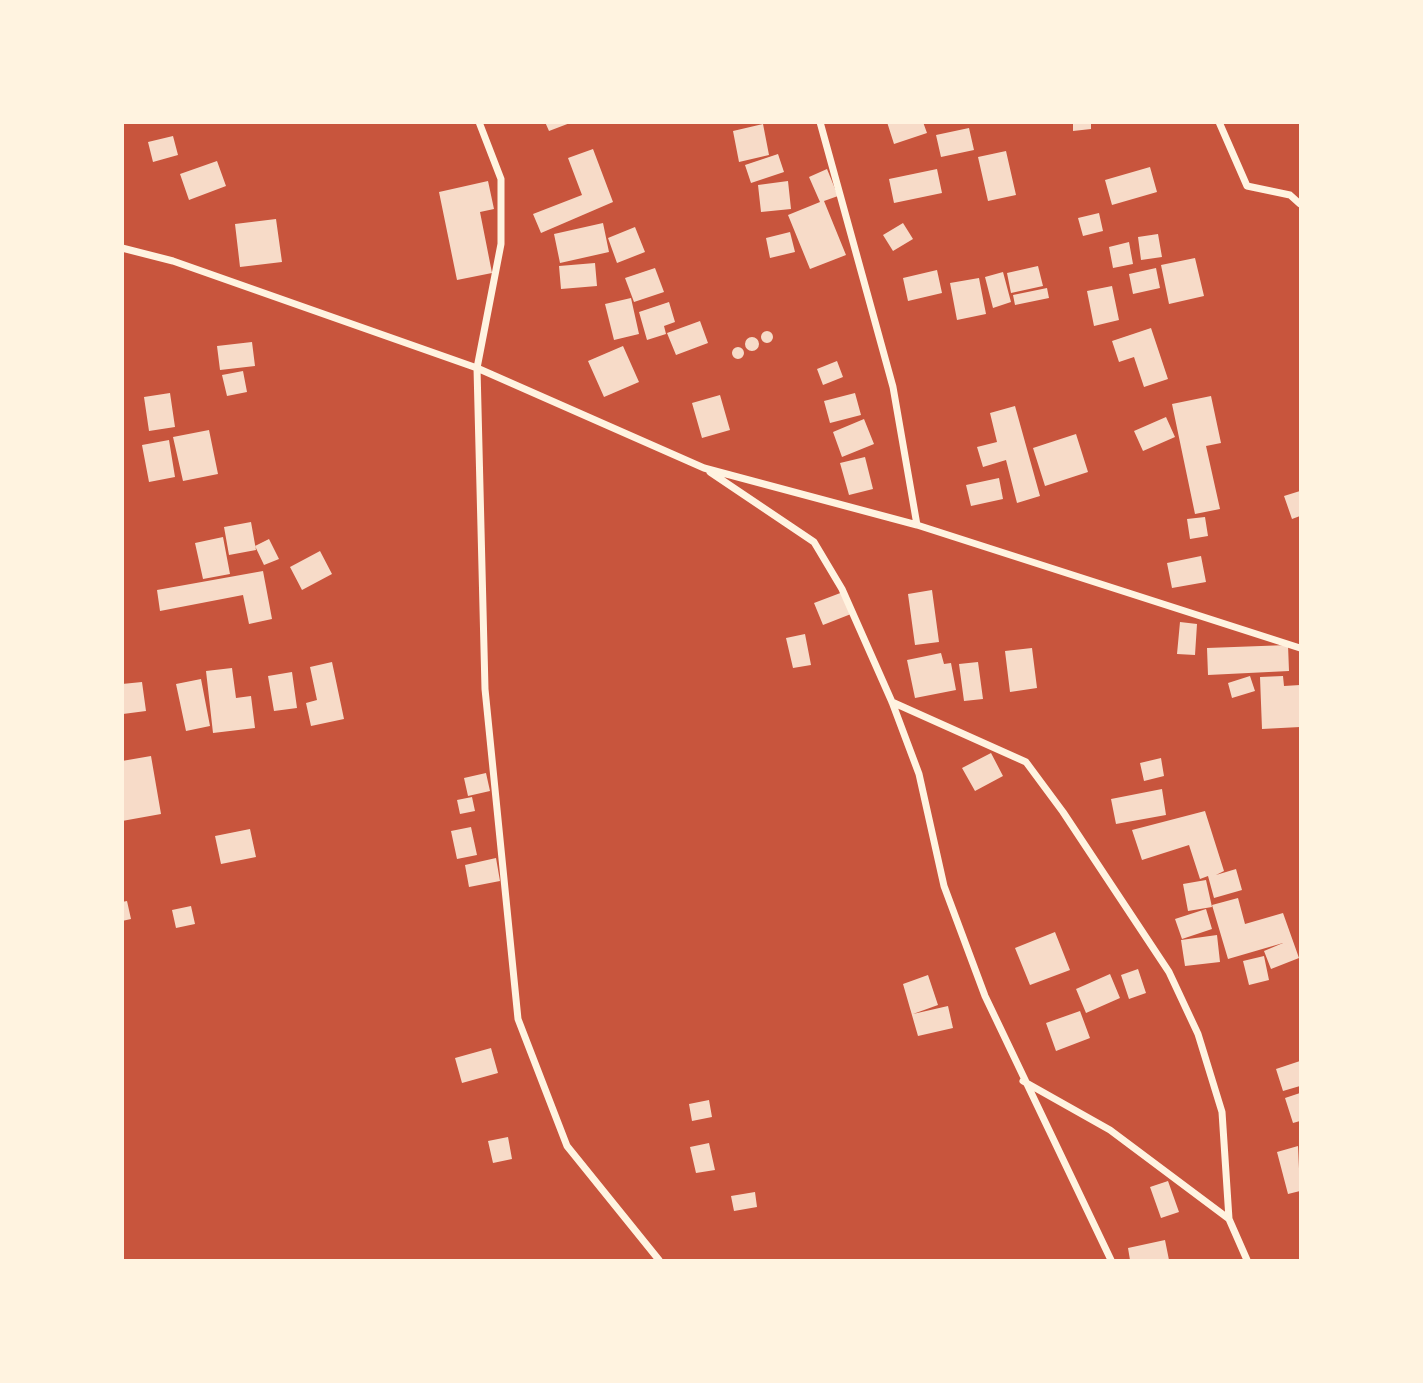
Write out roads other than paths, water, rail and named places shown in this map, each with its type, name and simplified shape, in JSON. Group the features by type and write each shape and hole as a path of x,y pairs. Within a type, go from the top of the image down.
{"street":[{"path":"479,122 501,179 501,244 477,368 485,689 518,1019 567,1146 659,1261"},
{"path":"820,122 893,387 917,525"},
{"path":"1219,122 1247,186 1290,195 1300,204"},
{"path":"122,248 173,261 477,368 704,468 917,525 1300,648"},
{"path":"704,468 814,542 842,589 892,702 919,774 944,886 985,996 1023,1081 1111,1261"},
{"path":"892,702 1026,762 1063,812 1169,972 1198,1034 1222,1112 1229,1219 1247,1261"},
{"path":"1023,1081 1110,1130 1229,1219"}]}
